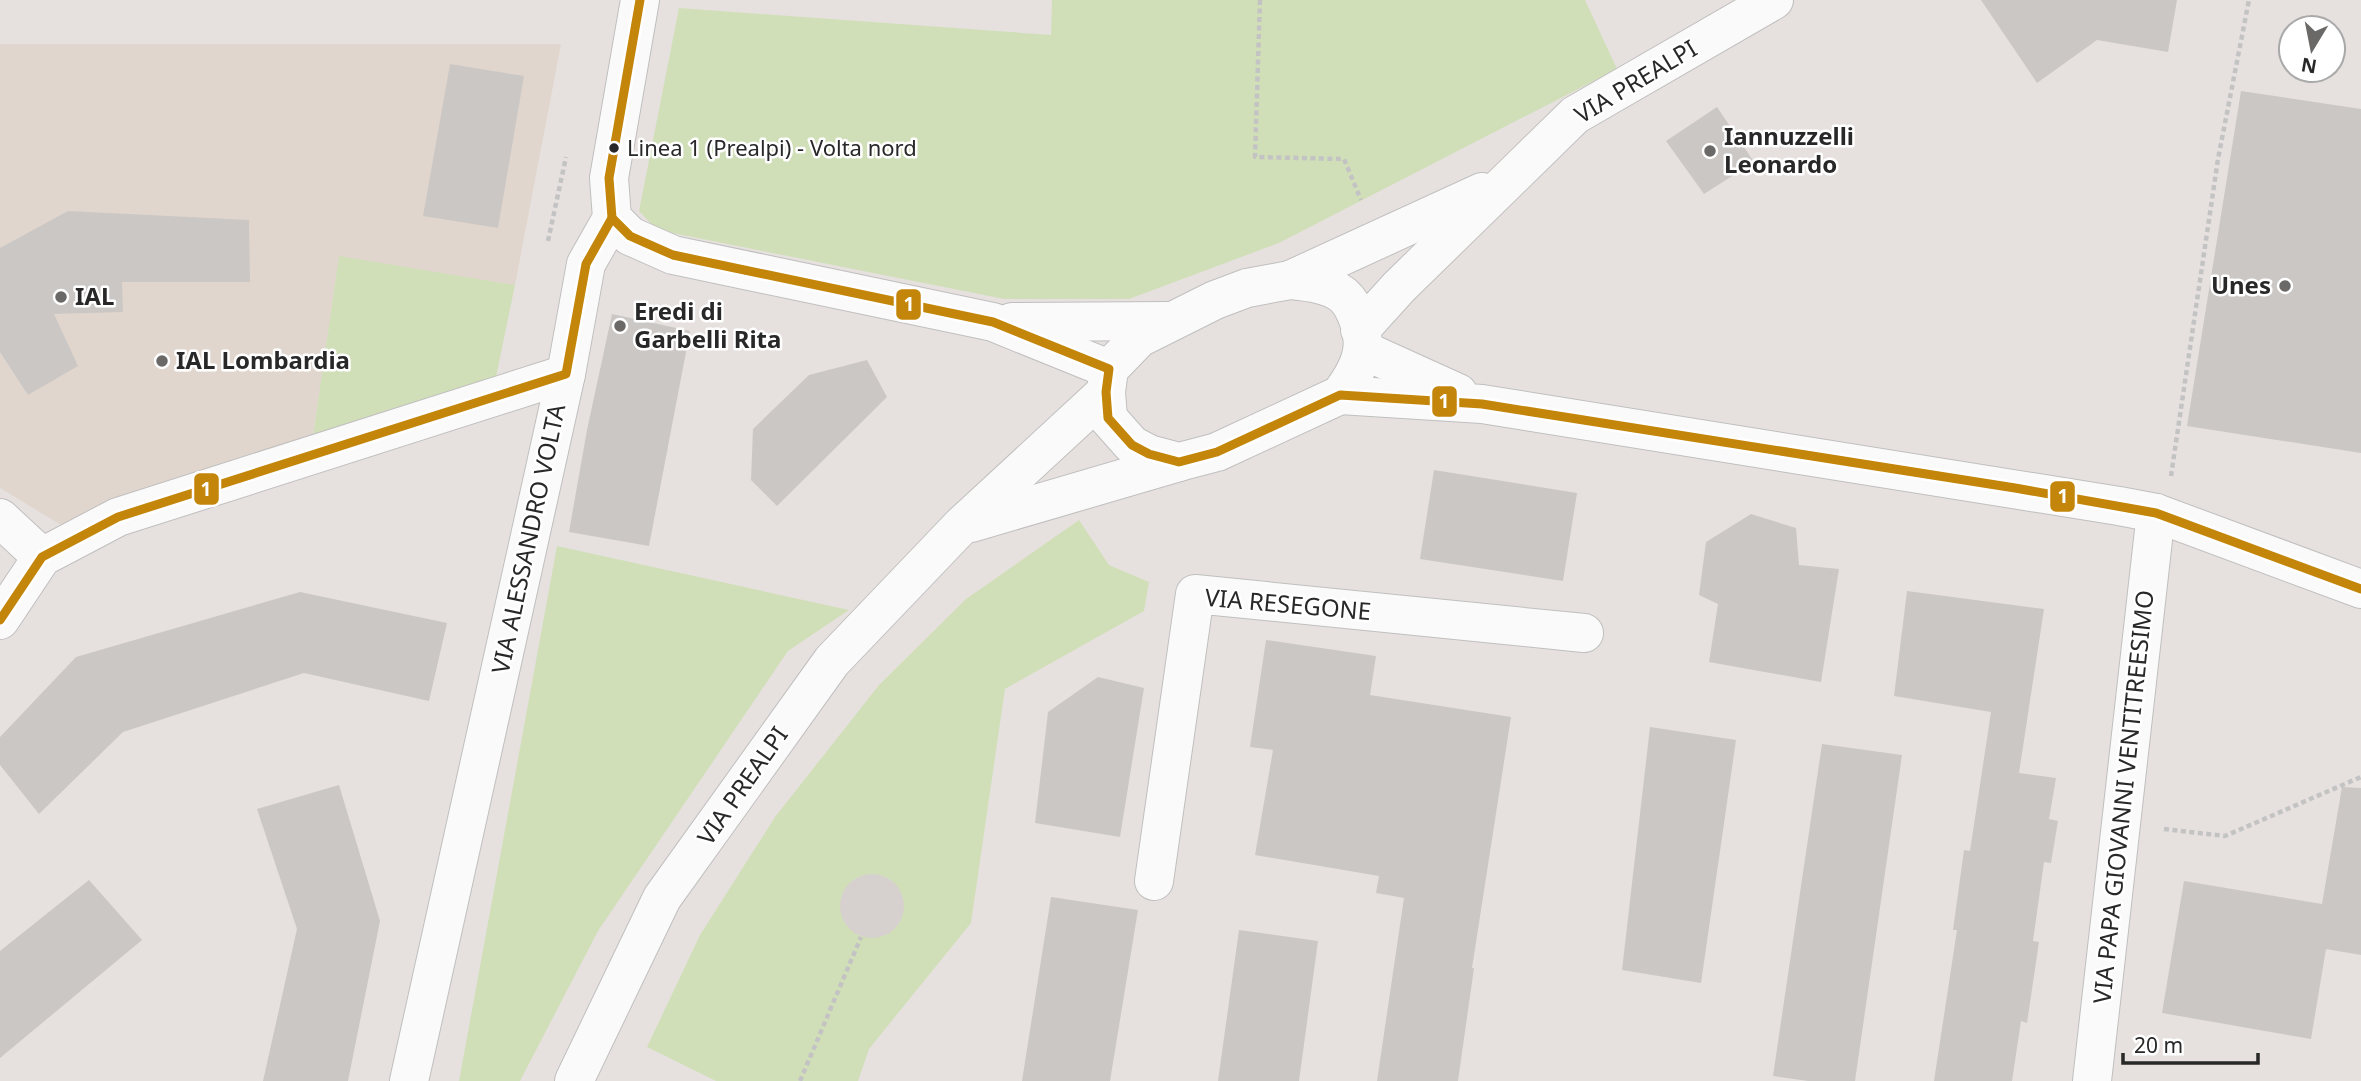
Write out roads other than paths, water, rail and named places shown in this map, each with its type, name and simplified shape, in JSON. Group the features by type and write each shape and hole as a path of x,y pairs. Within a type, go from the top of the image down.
{"street":[{"path":"640,0 609,178 612,218 629,236 673,256 993,323 1170,321"},
{"name":"VIA PREALPI","path":"1340,395 1350,381 1362,340 1399,287 1575,115 1774,0"},
{"name":"VIA PREALPI","path":"574,1081 663,898 832,661 962,525 1107,381 1139,338 1215,300 1247,288 1290,280 1510,179"},
{"name":"VIA ALESSANDRO VOLTA","path":"409,1081 566,373 586,264 612,218"},
{"path":"1290,280 1319,284 1342,295 1357,313 1362,340 1424,380 1482,404"},
{"path":"993,323 1107,381 1108,418 1132,445 1149,454 1179,462"},
{"path":"0,620 42,557 118,517 566,373"},
{"path":"962,525 1217,452 1340,395 1482,404 2015,488 2161,515 2361,589"},
{"name":"VIA PAPA GIOVANNI VENTITREESIMO","path":"2092,1081 2121,824 2161,515"},
{"path":"0,518 42,557"},
{"name":"VIA RESEGONE","path":"1154,881 1195,594 1584,633"}],"place":[{"name":"Linea 1 (Prealpi) - Volta nord","path":"614,148"},
{"name":"Iannuzzelli Leonardo","path":"1710,151"},
{"name":"Unes","path":"2285,286"},
{"name":"IAL","path":"61,297"},
{"name":"Eredi di Garbelli Rita","path":"620,326"},
{"name":"IAL Lombardia","path":"162,361"}]}
